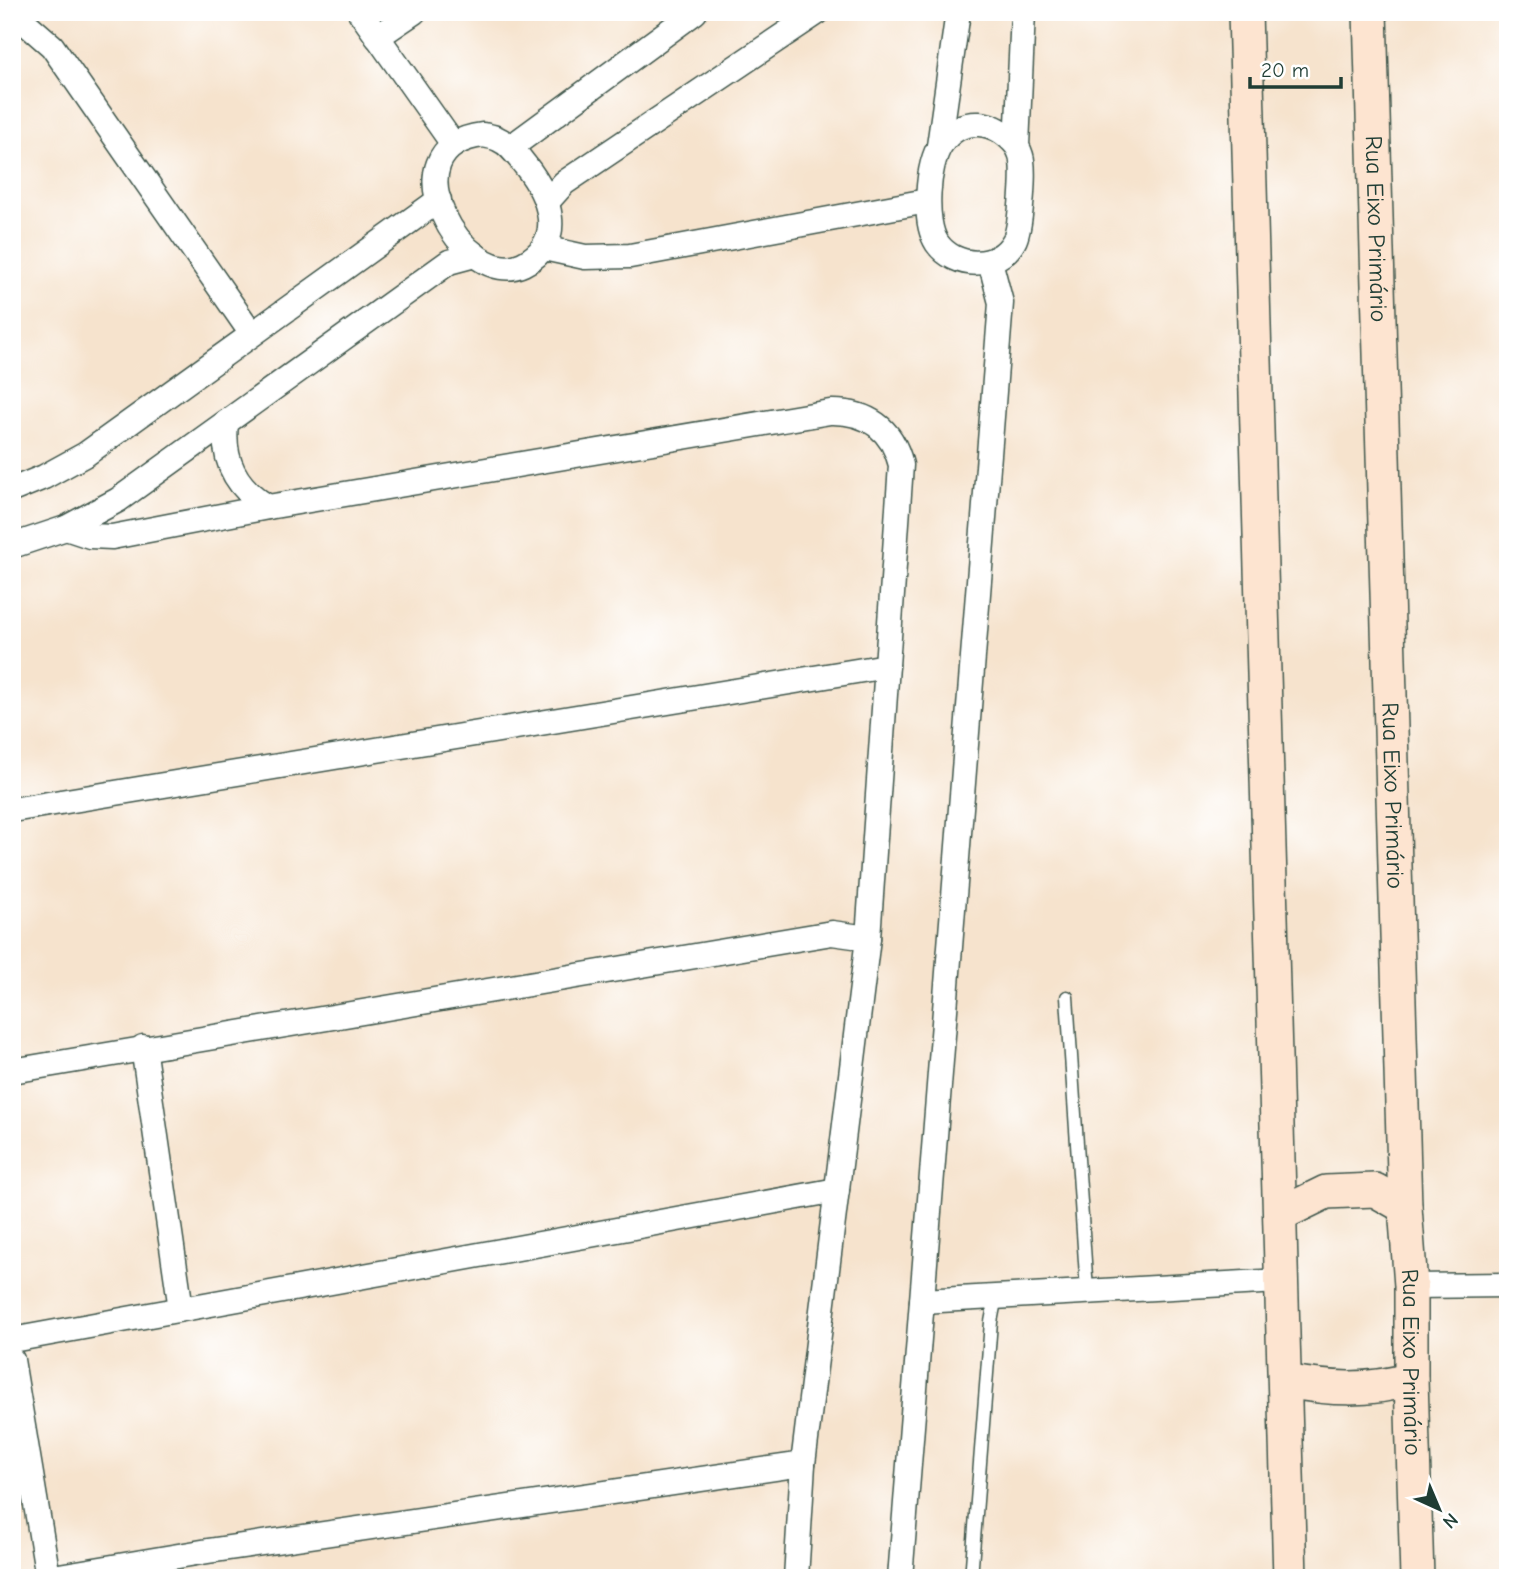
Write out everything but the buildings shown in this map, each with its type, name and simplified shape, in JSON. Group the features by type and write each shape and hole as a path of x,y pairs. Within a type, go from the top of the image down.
{"street":[{"path":"13,12 52,46 252,334"},
{"path":"360,12 453,144"},
{"path":"377,37 414,12"},
{"path":"511,148 695,12"},
{"path":"547,202 564,183 818,12"},
{"path":"939,146 950,134 963,126 978,123 994,126 1007,133 1017,146 1022,160 1019,226 1014,241 1004,253 990,261 975,264 960,261 946,253 936,241 930,227 928,201 939,146 958,12"},
{"path":"1017,146 1023,12"},
{"path":"1245,12 1290,1578"},
{"name":"Rua Eixo Primário","path":"1370,12 1405,1207 1411,1286 1417,1578"},
{"path":"483,135 498,139 511,148 532,173 547,202 551,218 550,233 544,248 533,259 503,268 488,264 475,255 451,230 435,185 436,169 442,155 453,144 467,137 483,135"},
{"path":"14,485 44,477 86,454 439,200"},
{"path":"544,248 585,257 630,256 928,201"},
{"path":"12,546 66,528 118,500 449,262 475,255"},
{"path":"900,1578 1001,303 990,261"},
{"path":"66,528 90,536 112,537 268,507 830,412 859,414 883,429 898,452 901,465 868,938 803,1464 796,1578"},
{"path":"226,423 226,457 232,473 253,498 268,507"},
{"path":"12,810 887,666"},
{"path":"12,1071 832,933 868,938"},
{"path":"143,1047 181,1310"},
{"path":"12,1340 837,1190"},
{"path":"1281,1214 1326,1192 1375,1190 1405,1207"},
{"path":"922,1301 1281,1281"},
{"path":"1411,1286 1508,1284"},
{"path":"12,1360 48,1578 208,1551 803,1464"},
{"path":"1285,1381 1350,1390 1386,1387 1411,1379"}],"lane":[{"path":"1068,997 1087,1291"},
{"path":"971,1578 991,1322 996,1296"}]}
